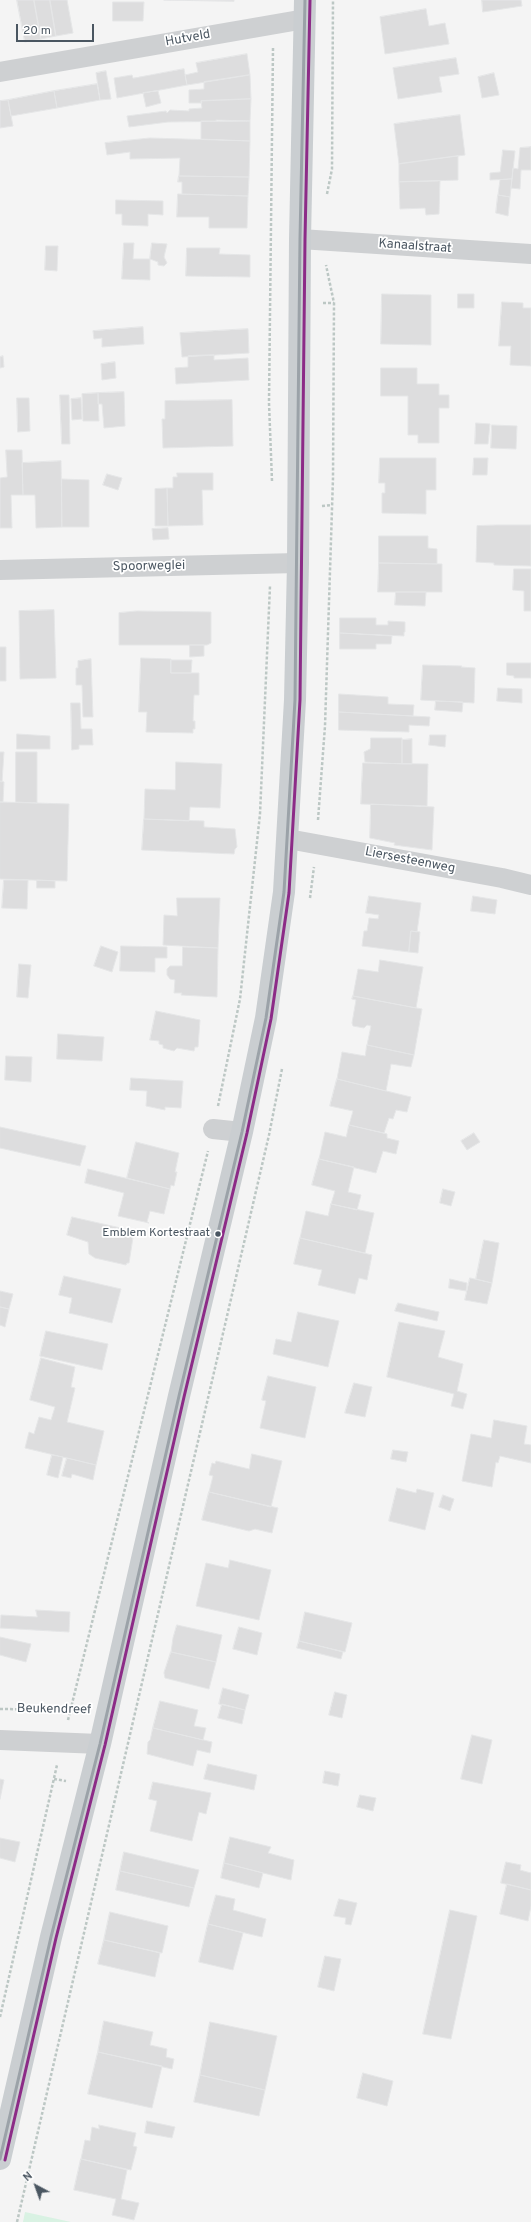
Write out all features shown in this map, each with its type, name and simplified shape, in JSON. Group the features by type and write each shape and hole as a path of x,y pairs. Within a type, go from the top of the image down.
{"main road":[{"path":"0,2159 51,1937 100,1744 242,1132 266,1018 284,892 295,700 298,563 300,239 305,10"}],"street":[{"name":"Hutveld","path":"0,72 274,25 305,10"},
{"name":"Kanaalstraat","path":"300,239 531,254"},
{"name":"Spoorweglei","path":"0,570 298,563"},
{"name":"Liersesteenweg","path":"288,839 502,878 531,886"},
{"path":"213,1129 242,1132"},
{"path":"0,1740 100,1744"}],"path":[{"path":"326,198 332,169 333,0"},
{"path":"272,483 269,403 274,25"},
{"path":"309,903 316,843 326,718 333,478 334,303 324,256 324,241"},
{"path":"63,1742 213,1129 240,999 260,814 272,564"},
{"path":"17,2222 268,1142 283,1063"},
{"name":"Beukendreef","path":"0,1709 107,1710"},
{"path":"0,2017 54,1779"}],"green space":[{"path":"25,2212 71,2222 23,2222"}],"building":[{"path":"17,0 34,0 41,39 25,42"},
{"path":"34,0 50,0 56,36 41,39"},
{"path":"50,0 67,0 73,33 56,36"},
{"path":"164,0 234,0 234,1"},
{"path":"482,0 521,0 522,6 483,12"},
{"path":"113,2 144,2 143,21 113,21"},
{"path":"426,9 429,26 445,23 449,44 385,54 380,17"},
{"path":"247,54 250,75 187,85 185,75 198,72 196,63"},
{"path":"456,58 459,74 439,77 442,92 398,99 393,68"},
{"path":"184,69 187,85 117,98 114,78 132,75 133,78"},
{"path":"106,71 111,99 100,100 96,73"},
{"path":"494,73 499,95 482,98 478,77"},
{"path":"250,75 251,99 201,101 202,103 189,103 189,90 204,89 204,82"},
{"path":"97,84 100,100 57,108 54,91"},
{"path":"54,91 57,108 11,116 8,100"},
{"path":"158,91 161,103 146,107 143,93"},
{"path":"251,99 250,121 168,122 129,127 127,116 166,111 167,113 170,110 189,111 189,109 202,108 201,101"},
{"path":"8,100 13,126 0,128 0,101"},
{"path":"460,115 465,155 399,164 394,124"},
{"path":"201,121 250,121 250,141 201,139"},
{"path":"150,138 250,141 249,177 179,176 180,158 130,159 130,152 107,155 105,143"},
{"path":"531,147 531,170 521,170 520,189 511,188 513,168 518,169 520,148"},
{"path":"503,150 515,151 512,179 490,180 490,173 500,172"},
{"path":"458,156 458,180 399,182 399,164"},
{"path":"179,176 249,177 248,196 182,194 182,182 178,182"},
{"path":"512,179 510,197 498,195 500,180"},
{"path":"440,181 439,214 426,215 425,208 400,209 399,182"},
{"path":"178,194 248,196 247,228 209,228 209,217 177,217"},
{"path":"498,195 510,197 508,216 496,213"},
{"path":"116,200 163,201 163,215 148,214 148,226 122,225 122,214 116,214"},
{"path":"124,243 134,243 133,259 150,259 150,280 122,279"},
{"path":"152,243 167,244 164,257 167,263 164,266 158,265 158,262 150,259"},
{"path":"46,246 58,246 57,271 45,270"},
{"path":"187,248 220,248 219,254 250,255 250,277 186,276"},
{"path":"382,294 431,295 431,345 381,344"},
{"path":"458,294 474,294 474,308 458,308"},
{"path":"502,302 523,303 523,308 531,308 531,366 510,365 511,346 499,346"},
{"path":"143,327 144,344 102,347 102,338 94,339 93,331"},
{"path":"248,329 249,353 182,357 180,333"},
{"path":"214,355 214,360 248,358 249,380 176,384 175,368 188,367 188,356"},
{"path":"3,356 4,367 0,368 0,357"},
{"path":"115,362 116,378 102,380 101,364"},
{"path":"381,368 417,368 417,384 439,384 439,395 449,395 449,408 439,408 439,443 418,443 418,435 408,435 408,396 381,396"},
{"path":"124,392 125,426 104,428 102,404 98,404 98,393"},
{"path":"98,393 99,421 83,421 82,394"},
{"path":"60,395 69,395 70,444 62,444"},
{"path":"17,398 29,398 30,431 18,432"},
{"path":"81,398 82,419 72,420 71,399"},
{"path":"232,400 233,446 163,448 162,419 165,419 165,401"},
{"path":"476,423 490,424 488,444 475,444"},
{"path":"492,425 517,426 516,449 491,448"},
{"path":"6,450 22,450 23,495 11,495 12,528 0,528 0,478 7,477"},
{"path":"380,458 436,458 436,490 426,490 426,514 382,513 382,493 385,493 385,483 379,483"},
{"path":"474,458 488,458 487,475 473,475"},
{"path":"61,461 62,527 36,528 35,495 23,495 22,463"},
{"path":"177,473 213,473 213,490 202,490 203,525 168,526 167,488 173,488 173,477 177,477"},
{"path":"107,474 122,478 118,490 103,485"},
{"path":"62,479 89,480 89,527 62,527"},
{"path":"167,488 168,526 155,526 155,489"},
{"path":"531,525 531,566 494,565 494,563 476,562 477,526"},
{"path":"168,528 169,539 153,540 152,529"},
{"path":"379,536 428,536 428,548 437,549 437,564 379,563"},
{"path":"379,563 442,564 442,592 378,592"},
{"path":"514,569 531,569 531,611 524,611 524,591 513,590"},
{"path":"396,592 426,592 425,606 395,605"},
{"path":"54,610 56,678 20,679 19,611"},
{"path":"137,611 211,612 211,643 207,645 119,645 119,613"},
{"path":"340,618 376,618 376,625 388,625 388,621 405,622 405,632 404,636 340,633"},
{"path":"340,633 392,636 391,644 376,644 376,649 340,649"},
{"path":"190,645 204,645 204,656 190,657"},
{"path":"0,647 6,647 6,681 0,681"},
{"path":"141,658 171,659 171,673 199,673 199,695 194,695 193,721 195,721 195,729 193,729 193,733 146,732 147,712 139,712"},
{"path":"91,659 93,717 83,717 82,685 76,685 76,668 78,668 78,661"},
{"path":"171,660 192,660 191,673 171,673"},
{"path":"507,663 531,663 531,678 514,678 514,676 507,675"},
{"path":"423,665 462,666 461,667 475,668 474,703 421,700"},
{"path":"498,688 522,689 522,703 497,701"},
{"path":"339,694 388,697 388,704 414,705 413,716 339,712"},
{"path":"436,701 463,702 462,712 435,710"},
{"path":"71,703 80,703 81,729 92,729 93,745 79,745 79,749 72,750"},
{"path":"339,712 430,717 429,726 409,725 409,732 339,730"},
{"path":"17,734 50,736 50,749 17,749"},
{"path":"430,735 446,735 445,747 429,745"},
{"path":"371,738 402,738 402,764 365,762 364,752 370,749"},
{"path":"412,739 412,764 402,764 402,740"},
{"path":"0,752 4,752 2,782 0,781"},
{"path":"16,752 37,752 37,803 16,802"},
{"path":"176,762 222,764 220,808 190,807 189,821 144,819 145,789 175,790"},
{"path":"363,763 428,764 427,806 361,804"},
{"path":"0,781 4,782 3,802 0,802"},
{"path":"0,802 69,804 67,881 0,879"},
{"path":"371,804 434,807 432,850 394,845 395,843 370,838"},
{"path":"144,819 204,821 204,827 235,829 237,847 234,854 142,850"},
{"path":"4,880 28,880 27,909 2,908"},
{"path":"37,880 55,881 55,888 37,888"},
{"path":"369,896 421,903 417,932 411,931 409,952 362,946 364,931 367,931 369,918 378,919 379,915 366,913"},
{"path":"473,896 497,900 495,914 471,911"},
{"path":"177,898 220,898 218,948 163,945 164,915 177,916"},
{"path":"411,931 420,932 418,953 409,952"},
{"path":"101,946 118,952 112,972 94,966"},
{"path":"121,946 167,947 167,958 155,958 155,972 120,971"},
{"path":"183,947 218,948 217,997 181,995 182,993 174,993 175,980 170,979 167,975 167,969 170,966 182,966"},
{"path":"380,960 423,967 416,1008 353,996 358,969 378,972"},
{"path":"19,964 31,965 28,998 17,997"},
{"path":"353,996 422,1009 414,1055 367,1045 371,1026 367,1025 364,1028 353,1026 352,1023 356,1000 352,999"},
{"path":"156,1011 200,1020 198,1047 195,1047 194,1051 177,1048 174,1051 163,1048 163,1045 159,1044 159,1041 150,1040"},
{"path":"58,1034 104,1037 102,1061 57,1059"},
{"path":"367,1045 414,1055 411,1067 391,1064 386,1091 337,1079 342,1052 365,1056"},
{"path":"6,1056 32,1057 31,1082 5,1080"},
{"path":"131,1078 183,1081 181,1108 165,1107 165,1110 146,1106 147,1091 130,1090"},
{"path":"337,1079 411,1097 407,1112 396,1110 393,1119 389,1118 384,1133 349,1125 353,1111 330,1106"},
{"path":"349,1125 387,1134 387,1138 399,1141 396,1154 383,1151 376,1173 319,1159 325,1132 346,1137"},
{"path":"0,1127 86,1146 80,1166 0,1148"},
{"path":"474,1133 480,1142 467,1150 461,1141"},
{"path":"136,1142 179,1153 174,1186 171,1185 170,1189 127,1178"},
{"path":"319,1159 354,1167 348,1192 361,1195 357,1210 331,1204 335,1191 312,1185"},
{"path":"88,1169 170,1189 164,1214 150,1211 147,1222 149,1223 118,1216 124,1193 85,1183"},
{"path":"443,1189 455,1192 451,1206 440,1203"},
{"path":"331,1204 374,1213 365,1253 300,1238 306,1211 328,1216"},
{"path":"72,1217 134,1231 129,1263 126,1265 95,1258 89,1254 88,1242 67,1235"},
{"path":"300,1238 372,1255 367,1280 359,1278 355,1294 318,1285 322,1270 294,1264"},
{"path":"484,1240 499,1243 492,1283 476,1279"},
{"path":"64,1276 121,1289 112,1323 69,1313 72,1298 59,1295"},
{"path":"470,1278 492,1283 487,1304 465,1300"},
{"path":"450,1279 467,1283 466,1291 449,1288"},
{"path":"0,1291 13,1294 9,1309 0,1307"},
{"path":"398,1303 439,1312 437,1321 395,1311"},
{"path":"0,1307 9,1309 5,1327 0,1325"},
{"path":"298,1312 339,1321 328,1367 273,1354 276,1339 291,1342"},
{"path":"399,1322 445,1331 438,1357 463,1364 457,1391 467,1394 463,1409 451,1406 454,1394 387,1377"},
{"path":"46,1331 108,1344 102,1370 40,1356"},
{"path":"41,1358 75,1367 71,1387 75,1388 67,1422 104,1431 96,1465 25,1448 29,1432 34,1434 39,1417 51,1420 55,1407 30,1400"},
{"path":"268,1376 316,1387 305,1438 260,1428 266,1401 262,1400"},
{"path":"354,1383 372,1387 365,1417 345,1413"},
{"path":"494,1420 527,1426 524,1444 531,1445 531,1463 500,1456 498,1463 496,1462 492,1487 462,1481 471,1434 491,1438"},
{"path":"393,1450 408,1452 406,1462 391,1459"},
{"path":"252,1454 282,1461 271,1507 209,1492 213,1476 209,1475 212,1463 215,1464 216,1461 249,1469"},
{"path":"52,1455 63,1457 58,1478 47,1475"},
{"path":"67,1458 96,1465 93,1480 72,1474 71,1478 62,1476"},
{"path":"397,1488 416,1493 417,1489 434,1493 425,1530 389,1521"},
{"path":"209,1492 278,1508 272,1533 255,1529 249,1531 202,1520"},
{"path":"443,1495 454,1499 450,1511 439,1507"},
{"path":"230,1560 271,1570 259,1620 196,1606 206,1563 228,1568"},
{"path":"36,1610 70,1612 69,1632 0,1628 1,1615 37,1617"},
{"path":"305,1612 352,1623 345,1652 299,1641"},
{"path":"177,1625 222,1635 216,1662 171,1652"},
{"path":"239,1627 262,1633 257,1655 233,1649"},
{"path":"0,1637 31,1644 26,1662 0,1655"},
{"path":"299,1641 343,1652 341,1659 297,1648"},
{"path":"171,1652 216,1662 209,1689 165,1678 164,1673"},
{"path":"223,1688 249,1695 245,1710 219,1704"},
{"path":"335,1692 347,1695 342,1718 329,1715"},
{"path":"160,1701 198,1710 194,1726 206,1728 203,1740 153,1728"},
{"path":"222,1704 245,1710 242,1724 218,1718"},
{"path":"153,1728 212,1742 210,1753 197,1750 193,1766 147,1754 148,1742 150,1740"},
{"path":"472,1735 492,1740 482,1784 461,1779"},
{"path":"208,1764 257,1775 254,1790 204,1779"},
{"path":"325,1771 340,1774 338,1786 323,1783"},
{"path":"0,1779 4,1780 0,1799"},
{"path":"153,1782 211,1793 206,1814 199,1812 192,1841 150,1831 157,1801 149,1799"},
{"path":"360,1795 376,1798 373,1811 357,1807"},
{"path":"230,1837 271,1847 268,1853 294,1860 291,1880 224,1863"},
{"path":"0,1838 20,1842 15,1862 0,1858"},
{"path":"124,1852 199,1870 194,1888 120,1871"},
{"path":"506,1862 521,1865 520,1870 531,1873 531,1890 501,1883"},
{"path":"224,1863 263,1873 259,1888 221,1878"},
{"path":"120,1871 194,1888 189,1907 116,1890"},
{"path":"507,1884 531,1890 531,1906 528,1921 500,1914"},
{"path":"216,1895 235,1899 233,1910 266,1919 262,1937 208,1924"},
{"path":"339,1899 357,1903 351,1925 345,1924 346,1918 334,1916"},
{"path":"450,1910 477,1916 451,2039 423,2034"},
{"path":"110,1912 168,1926 162,1953 104,1940"},
{"path":"208,1924 243,1933 233,1970 199,1962"},
{"path":"104,1940 160,1953 155,1977 98,1964"},
{"path":"325,1956 341,1959 334,1991 318,1987"},
{"path":"104,2021 153,2032 150,2045 167,2049 166,2057 174,2059 172,2069 98,2052"},
{"path":"210,2022 277,2036 265,2090 200,2075"},
{"path":"98,2052 162,2066 152,2108 88,2094"},
{"path":"363,2073 393,2081 387,2106 357,2098"},
{"path":"200,2075 265,2090 259,2116 194,2102"},
{"path":"147,2121 175,2127 172,2138 145,2133"},
{"path":"99,2125 136,2133 133,2146 137,2147 131,2170 81,2159 85,2140 90,2141 92,2127 99,2129"},
{"path":"81,2159 127,2170 121,2199 139,2203 134,2220 112,2215 116,2199 74,2190"}],"transit line":[{"path":"0,2159 51,1937 100,1744 179,1396 242,1132 266,1018 284,892 295,700 300,239 305,0"},
{"path":"5,2160 56,1938 105,1745 184,1397 247,1133 271,1019 289,893 300,700 305,239 310,0"}],"place":[{"name":"Emblem Kortestraat","path":"218,1234"}]}
